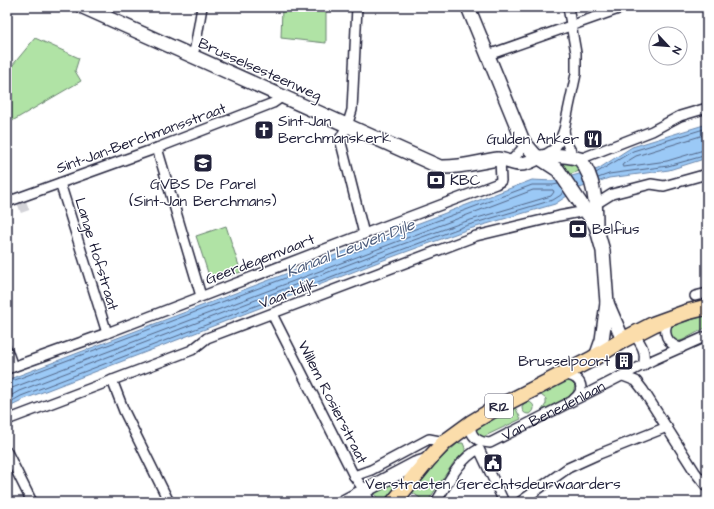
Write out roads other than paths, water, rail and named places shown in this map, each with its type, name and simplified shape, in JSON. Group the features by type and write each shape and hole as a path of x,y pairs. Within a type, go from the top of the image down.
{"main road":[{"name":"Brusselsesteenweg","path":"83,7 440,167 454,168 505,161 520,164 529,163 555,154 581,162"},
{"path":"468,7 523,141 540,158 558,170 577,196 591,208"},
{"path":"581,162 594,190 591,208 603,251 607,303 602,340 596,357"},
{"path":"607,303 629,337"},
{"name":"R12","path":"596,357 654,324 687,312 707,307"},
{"name":"Van Benedenlaan","path":"394,502 428,460 445,442 457,433 491,410 596,357"},
{"name":"Van Benedenlaan","path":"343,502 368,496 415,464 428,460"}],"street":[{"path":"191,56 195,48 202,7"},
{"path":"357,7 352,110 347,126 340,138 364,234"},
{"path":"540,158 550,153 560,140 564,130 576,74 576,53 568,7"},
{"path":"488,55 624,7"},
{"name":"Sint-Jan-Berchmansstraat","path":"7,202 21,200 60,183 157,148 273,103 283,96"},
{"path":"564,130 565,139 572,153 581,162 652,131 680,116 707,108"},
{"path":"505,161 522,149 523,141"},
{"path":"157,148 201,296"},
{"name":"Geerdegemvaart","path":"10,368 107,333 496,184 501,181 505,161"},
{"name":"Vaartdijk","path":"7,420 192,350 207,338 476,236 591,208 612,194 651,184 664,186 707,174"},
{"name":"Lange Hofstraat","path":"60,183 107,333"},
{"path":"695,296 707,293"},
{"name":"Willem Rosierstraat","path":"272,314 354,476 368,496"},
{"path":"669,319 666,328 667,338 674,346 680,348"},
{"name":"R12","path":"620,378 707,336"},
{"path":"629,337 644,350 645,359 643,366"},
{"path":"7,350 10,368"},
{"path":"561,374 571,375 577,378 580,384 581,390 579,395 573,400"},
{"path":"620,378 636,381 695,472 707,487"},
{"name":"Van Benedenlaan","path":"471,423 470,428 475,439 481,442 490,443 573,400 620,378"},
{"path":"112,380 124,411 169,502"},
{"path":"520,502 568,468 667,427"},
{"path":"457,433 464,433 469,436 473,446 471,453"},
{"path":"354,476 371,470 429,439 445,442"},
{"path":"436,502 465,459 471,453 479,449 504,502"},
{"path":"7,452 32,502"}],"water":[{"path":"707,124 707,158 669,170 609,178 565,193 567,196 555,204 466,230 381,261 22,400 7,408 7,380 532,180 553,181 598,169 632,147"}],"tunnel":[{"path":"22,203 26,214"}],"place":[{"name":"Sint-Jan Berchmanskerk","path":"264,130"},
{"name":"Gulden Anker","path":"593,139"},
{"name":"GVBS De Parel (Sint-Jan Berchmans)","path":"203,163"},
{"name":"KBC","path":"436,180"},
{"name":"Belfius","path":"578,229"},
{"name":"Brusselpoort","path":"624,361"},
{"name":"Verstraeten Gerechtsdeurwaarders","path":"493,463"}],"water label":[{"name":"Kanaal Leuven-Dijle","path":"350,247"}]}
